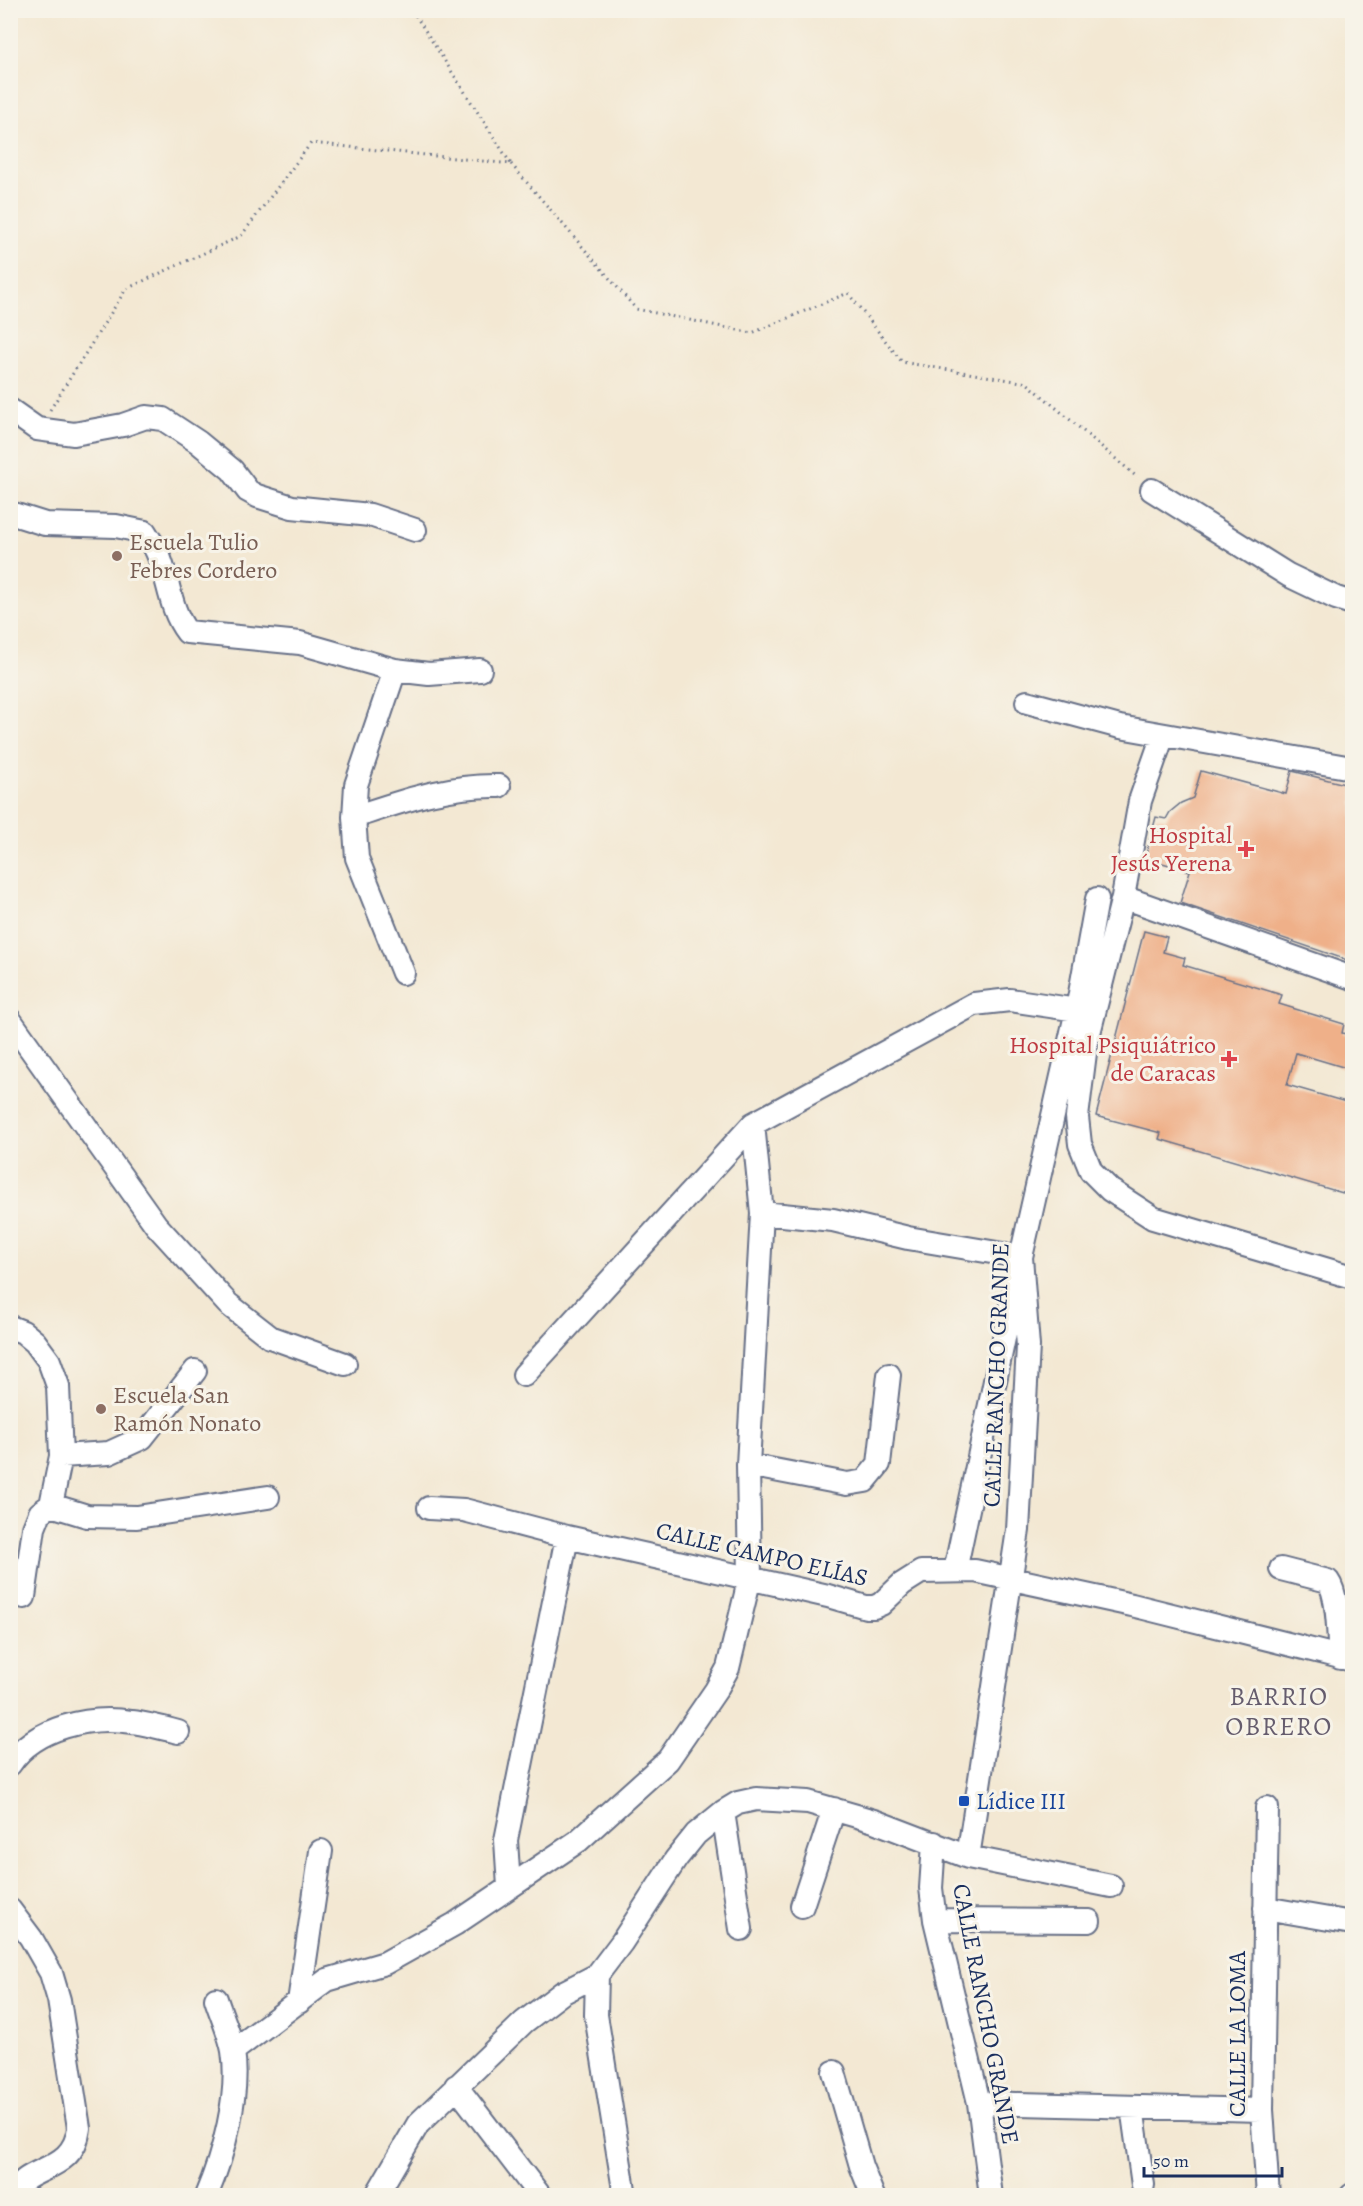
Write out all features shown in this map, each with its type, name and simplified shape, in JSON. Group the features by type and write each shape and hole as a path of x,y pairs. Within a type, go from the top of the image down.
{"street":[{"path":"10,410 37,429 74,434 123,425 146,417 164,419 198,442 232,470 248,491 256,496 292,507 370,515 415,530"},
{"path":"1152,489 1288,575 1336,598 1353,603"},
{"path":"10,513 45,524 116,526 145,532 158,553 170,594 187,632 300,643 395,670 429,674 480,670"},
{"path":"395,670 356,785 354,818 357,858 403,973"},
{"path":"1027,702 1120,727 1353,768"},
{"path":"1163,735 1140,801 1123,897 1086,1045 1077,1117 1080,1144 1092,1171 1110,1190 1153,1218 1353,1277"},
{"path":"354,818 427,793 471,786 499,786"},
{"path":"1123,897 1353,978"},
{"name":"CALLE RANCHO GRANDE","path":"968,1857 1018,1530 1028,1346 1021,1257 1077,1010 1097,899"},
{"path":"524,1375 753,1124 974,1004 1010,1000 1077,1010"},
{"path":"10,1020 156,1225 228,1304 270,1337 345,1364"},
{"path":"233,2051 327,1980 385,1963 455,1924 578,1841 668,1760 716,1690 728,1668 750,1577 748,1465 762,1213 753,1124"},
{"path":"762,1213 833,1220 908,1238 1021,1257 955,1571"},
{"path":"10,1327 23,1332 35,1342 49,1361 58,1386 61,1456 51,1505 40,1513 34,1528 24,1597"},
{"path":"61,1456 109,1453 142,1438 195,1371"},
{"path":"748,1465 847,1484 865,1481 879,1464 889,1375"},
{"path":"51,1505 87,1516 137,1517 268,1497"},
{"name":"CALLE CAMPO ELÍAS","path":"429,1508 464,1510 567,1537 750,1577 866,1607 881,1604 902,1584 921,1572 975,1571 1143,1608 1346,1659"},
{"path":"509,1887 506,1840 567,1537"},
{"path":"1281,1569 1328,1581 1331,1585 1346,1659"},
{"path":"10,1764 15,1757 43,1735 87,1721 130,1721 178,1732"},
{"path":"384,2192 418,2124 524,2022 562,1994 597,1975 622,1942 676,1859 696,1834 738,1803 756,1799 808,1802 874,1821 968,1857 1111,1886"},
{"name":"CALLE LA LOMA","path":"1267,1808 1262,2110 1268,2196"},
{"path":"802,1906 834,1809"},
{"path":"723,1812 741,1929"},
{"name":"CALLE RANCHO GRANDE","path":"934,1843 931,1888 935,1920 979,2103 992,2196"},
{"path":"298,2002 321,1851"},
{"path":"1265,1908 1353,1923"},
{"path":"10,1910 31,1938 51,1973 59,2000 79,2128 77,2140 62,2161 30,2177 14,2190 12,2196"},
{"path":"935,1920 1089,1921"},
{"path":"597,1975 596,2015 625,2196"},
{"path":"206,2196 218,2169 228,2129 233,2087 233,2051 216,1999"},
{"path":"834,2072 861,2166 873,2196"},
{"path":"456,2086 540,2196"},
{"path":"979,2103 1262,2110"},
{"path":"1132,2107 1143,2185"}],"path":[{"path":"412,10 511,164 636,309 752,333 848,293 902,362 1027,383 1152,489"},
{"path":"37,429 126,289 241,236 311,143 511,164"}],"building":[{"name":"Hospital Jesús Yerena","path":"1201,771 1286,794 1292,771 1353,786 1353,962 1180,903 1190,871 1145,858 1156,817 1166,819 1170,812 1181,803 1193,798"},
{"name":"Hospital Psiquiátrico de Caracas","path":"1144,931 1167,937 1163,952 1185,958 1183,965 1282,995 1279,1004 1344,1024 1342,1033 1353,1036 1353,1070 1296,1053 1287,1085 1353,1104 1353,1196 1159,1139 1161,1133 1096,1116"}],"place":[{"name":"Escuela Tulio Febres Cordero","path":"117,556"},
{"name":"Hospital Jesús Yerena","path":"1246,849"},
{"name":"Hospital Psiquiátrico de Caracas","path":"1229,1059"},
{"name":"Escuela San Ramón Nonato","path":"101,1409"},
{"name":"Lídice III","path":"964,1801"}],"district":[{"name":"BARRIO OBRERO","path":"1279,1711"}]}
